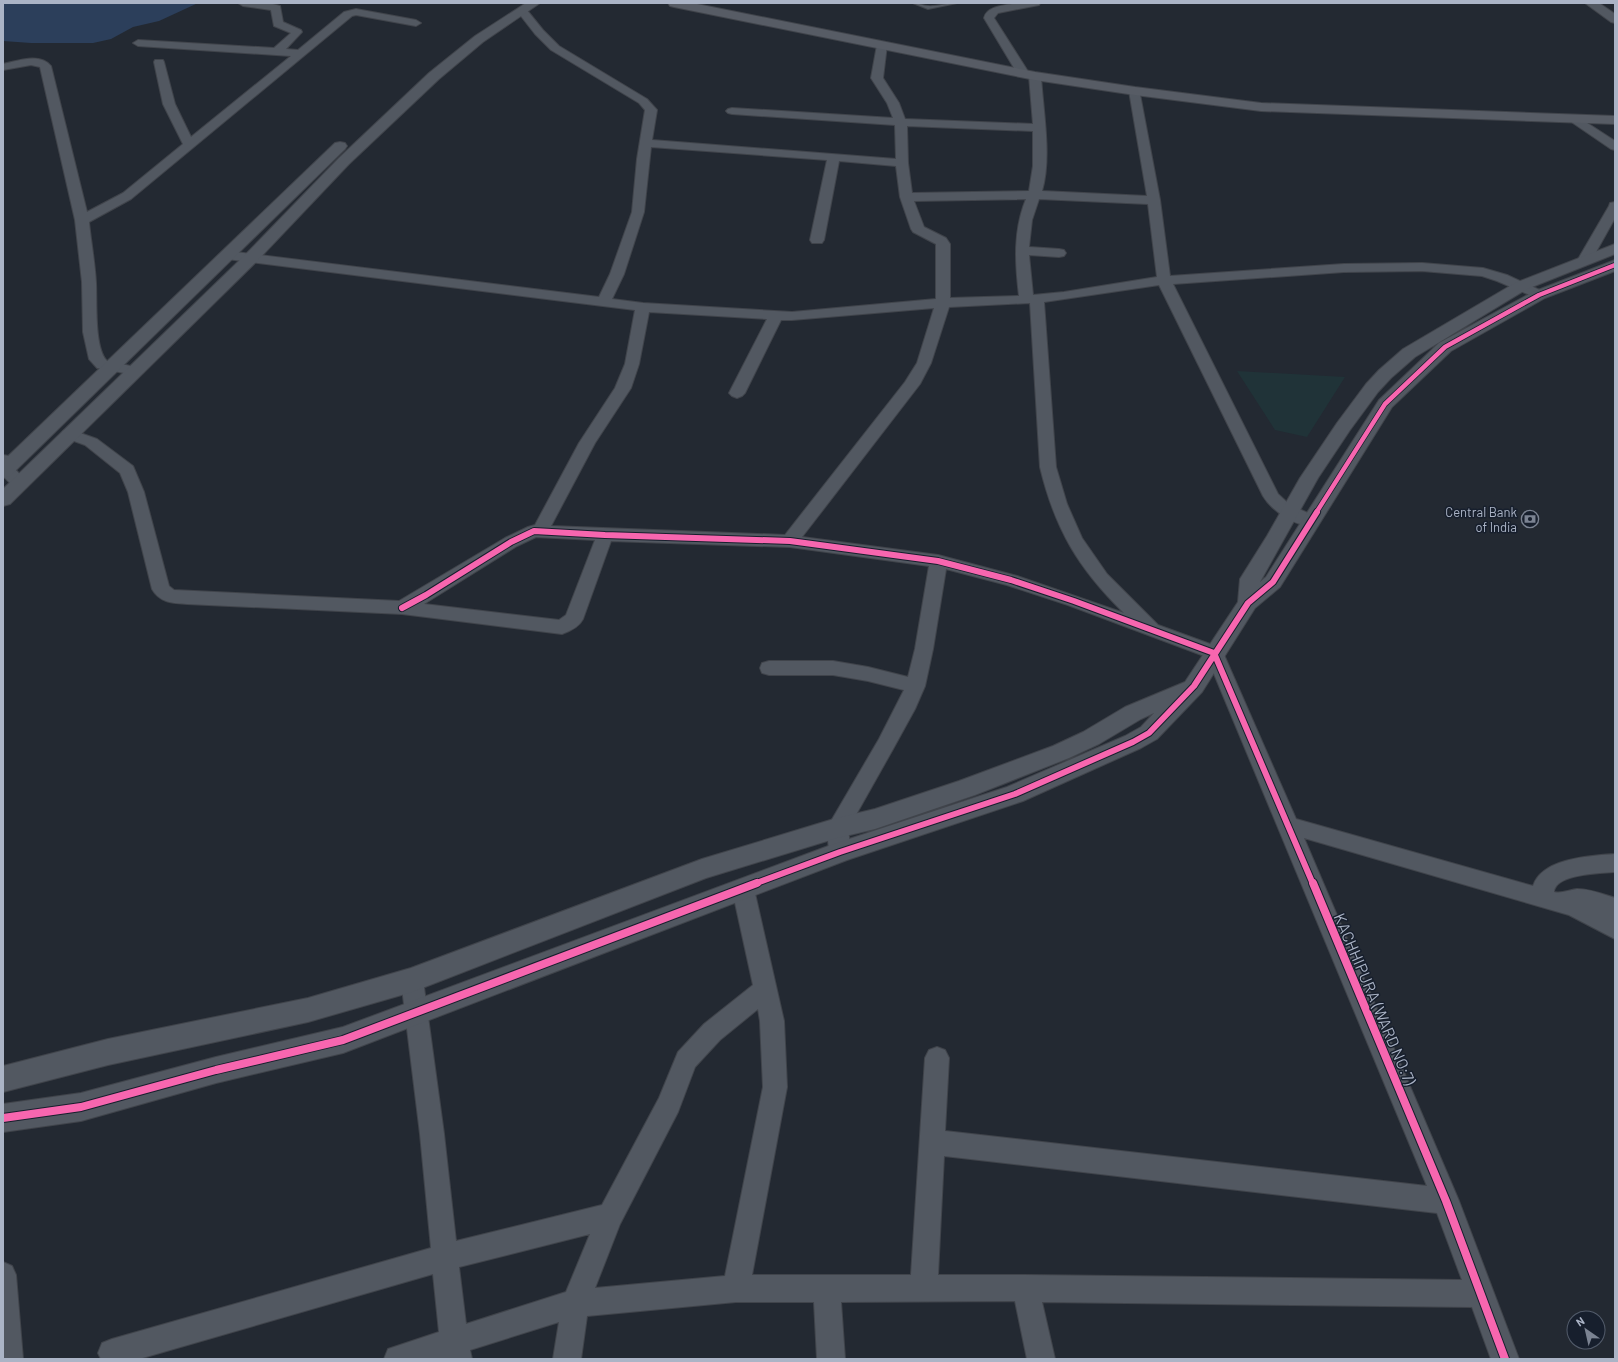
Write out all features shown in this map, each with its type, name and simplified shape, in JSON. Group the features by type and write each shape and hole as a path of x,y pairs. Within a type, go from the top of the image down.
{"main road":[{"path":"674,3 1029,74 1135,91 1280,108 1615,120"}],"street":[{"path":"243,3 276,8 278,24 297,32 278,51"},
{"path":"1035,3 995,11 990,14 989,18 1029,74 1038,128 1038,180 1035,195 1025,219 1022,251 1031,299 1048,467 1054,490 1066,522 1088,561 1101,577 1154,630"},
{"path":"1591,3 1615,19"},
{"path":"523,6 539,32 555,48 649,105 651,110 638,212 616,274 604,302"},
{"path":"20,483 4,467 113,367 324,160 429,63 472,29 523,6"},
{"path":"3,500 251,258 344,161 434,76 479,39 523,6"},
{"path":"82,220 127,196 351,12 379,15 416,23"},
{"path":"138,43 300,53"},
{"path":"790,541 912,384 924,363 943,303 943,244 918,229 906,197 902,163 900,122 893,103 877,78 882,45"},
{"path":"3,67 32,62 40,62 45,66 82,220 89,282 90,332 96,359 102,365 134,371"},
{"path":"159,62 169,104 189,145"},
{"path":"1135,91 1154,200 1164,281 1271,496 1281,507 1311,521"},
{"path":"732,112 900,122 1038,128"},
{"path":"1574,119 1615,146"},
{"path":"646,143 902,163"},
{"path":"816,240 834,157"},
{"path":"906,197 1035,195 1154,200"},
{"path":"1584,261 1615,206"},
{"path":"1248,603 1250,579 1309,478 1343,427 1372,388 1385,374 1408,353 1521,286 1615,249"},
{"path":"1022,251 1059,253"},
{"path":"228,255 604,302 643,306 801,316 943,303 1031,299 1164,281 1344,268 1422,267 1483,272 1521,286 1539,295"},
{"path":"3,1079 108,1052 308,1010 412,980 702,870 839,840 1015,794 1133,742 1149,733 1194,686 1214,653 1248,603 1273,582 1385,404 1445,348 1539,295 1615,265"},
{"path":"541,530 587,443 623,388 632,364 643,306"},
{"path":"737,393 776,315"},
{"path":"69,434 91,442 127,470 136,492 161,589 170,596 402,608 562,627 574,619 605,535"},
{"path":"402,608 426,595 527,533 541,530 605,535 790,541 938,561 1011,580 1074,601 1214,653"},
{"path":"3,1118 81,1107 216,1070 343,1040 743,889 839,840 886,744 905,709 915,686 924,649 938,561"},
{"name":"KACHHIPURA (WARD NO:7)","path":"1214,653 1446,1201 1505,1359"},
{"path":"769,668 833,668 868,674 915,686"},
{"path":"1288,825 1550,901 1589,914 1615,929"},
{"path":"1550,901 1544,884 1553,876 1566,870 1615,862"},
{"path":"736,1289 775,1087 772,1021 743,889"},
{"path":"1550,901 1584,898 1615,908"},
{"path":"412,980 456,1350"},
{"path":"566,1359 575,1304 610,1216 669,1104 686,1060 712,1032 765,989"},
{"path":"924,1288 937,1058"},
{"path":"932,1142 1446,1201"},
{"path":"112,1352 446,1258 610,1216"},
{"path":"3,1275 9,1359"},
{"path":"1026,1288 1041,1359"},
{"path":"398,1359 456,1350 575,1304 736,1289 1026,1288 1481,1294"},
{"path":"827,1289 831,1359"}],"lane":[{"path":"915,3 928,8 955,3"}],"green space":[{"path":"1237,371 1345,377 1307,437 1275,430"}],"water":[{"path":"4,3 198,3 159,21 133,27 111,39 93,43 31,43 3,41"}],"cycle path":[{"path":"3,1118 81,1107 216,1070 343,1040 840,852 1015,794 1133,742 1149,733 1194,686 1248,603 1273,582 1385,404 1445,347 1539,295 1615,265"},
{"path":"402,608 426,595 511,542 534,531 605,535 790,541 938,561 1011,580 1074,601 1214,653 1446,1201 1505,1359"}],"place":[{"name":"Central Bank of India","path":"1530,519"}]}
